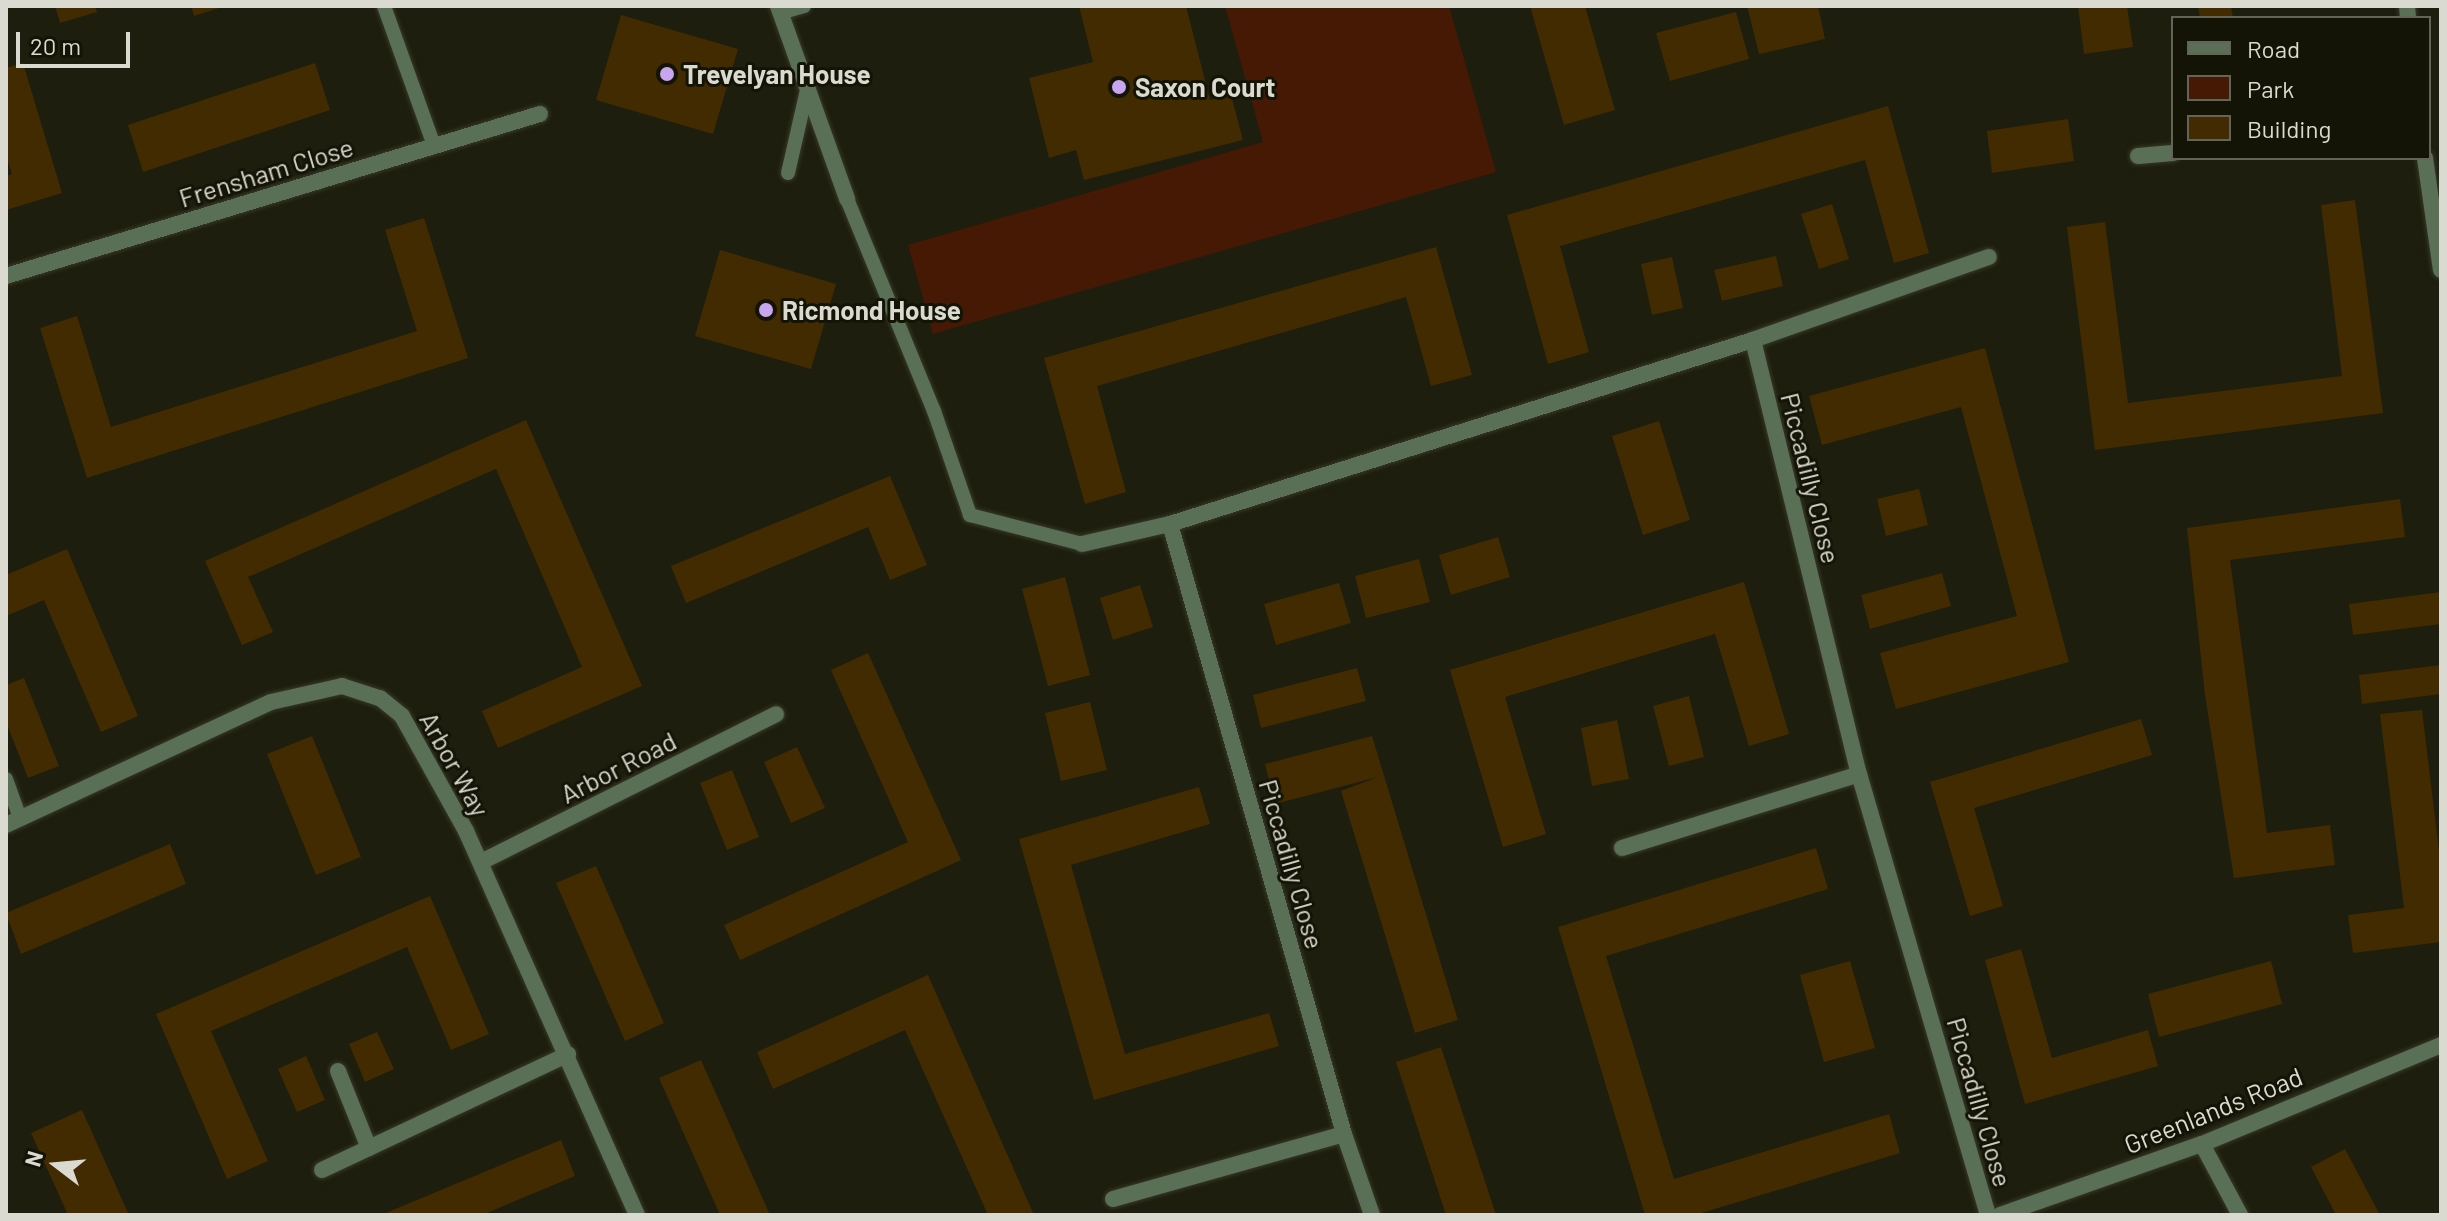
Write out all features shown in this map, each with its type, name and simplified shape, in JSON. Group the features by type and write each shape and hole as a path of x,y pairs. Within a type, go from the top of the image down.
{"street":[{"path":"779,10 847,199"},
{"name":"Frensham Close","path":"6,276 540,114"},
{"path":"2138,156 2171,153"},
{"path":"2425,160 2441,270"},
{"path":"1082,544 1170,524 1753,340 1989,257"},
{"name":"Piccadilly Close","path":"1753,340 1859,774 1988,1215"},
{"name":"Piccadilly Close","path":"1170,524 1344,1134 1372,1215"},
{"name":"Arbor Way","path":"13,821 271,702 342,686 380,698 402,716 481,862 637,1215"},
{"name":"Arbor Road","path":"481,862 776,714"},
{"path":"1622,848 1859,774"},
{"name":"Greenlands Road","path":"2000,1215 2202,1144 2441,1045"},
{"path":"322,1170 568,1054"},
{"path":"338,1071 369,1148"},
{"path":"1113,1199 1344,1134"},
{"path":"2202,1144 2240,1215"}],"lane":[{"path":"384,6 434,146"},
{"path":"779,10 804,6"},
{"path":"788,173 807,90"},
{"path":"847,199 934,411 970,515 1082,544"},
{"path":"6,779 13,821"}],"green space":[{"path":"1225,6 1449,6 1496,172 933,334 908,245 1263,142"}],"building":[{"path":"55,6 95,6 97,12 60,23"},
{"path":"191,6 222,6 222,7 194,16"},
{"name":"Saxon Court","path":"1079,6 1186,6 1210,100 1231,95 1243,140 1084,180 1076,150 1049,158 1029,78 1093,62"},
{"path":"1530,6 1585,6 1615,110 1564,125"},
{"path":"1747,6 1818,6 1825,39 1759,54"},
{"path":"2078,6 2127,6 2133,47 2084,54"},
{"path":"2198,6 2231,6 2233,16 2200,16"},
{"path":"1736,12 1749,59 1670,81 1656,33"},
{"name":"Trevelyan House","path":"621,15 738,49 713,134 596,100"},
{"path":"23,63 62,193 6,210 6,176 12,174 6,155 6,68"},
{"path":"315,63 330,110 143,172 128,125"},
{"path":"1888,106 1929,253 1894,263 1865,160 1560,246 1589,352 1548,364 1507,215"},
{"path":"2068,119 2074,161 1992,173 1987,131"},
{"path":"2355,200 2383,413 2095,450 2067,227 2105,222 2128,403 2342,376 2321,205"},
{"path":"1832,204 1849,259 1819,269 1801,214"},
{"path":"424,218 468,358 87,478 40,328 77,316 111,427 417,331 385,230"},
{"path":"1436,247 1472,375 1431,386 1406,297 1097,386 1126,492 1085,504 1044,358"},
{"name":"Ricmond House","path":"720,250 836,284 811,369 695,336"},
{"path":"1776,256 1783,286 1722,301 1714,270"},
{"path":"1672,257 1683,308 1652,315 1641,264"},
{"path":"1985,348 2069,662 1896,709 1880,653 2017,616 1961,407 1822,445 1809,396"},
{"path":"526,420 642,686 498,748 482,711 582,667 496,469 248,577 273,632 242,645 205,561"},
{"path":"1659,421 1690,520 1643,535 1612,436"},
{"path":"890,476 927,565 890,580 868,527 686,603 671,566"},
{"path":"1919,489 1928,525 1886,536 1877,499"},
{"path":"2400,499 2405,537 2230,560 2267,833 2330,825 2335,865 2234,878 2205,695 2187,528"},
{"path":"1498,537 1510,577 1451,595 1439,555"},
{"path":"67,549 138,716 101,732 44,600 6,616 6,575"},
{"path":"1419,559 1430,602 1366,618 1355,576"},
{"path":"1942,573 1951,606 1870,629 1861,595"},
{"path":"1065,577 1090,675 1048,686 1022,589"},
{"path":"1744,582 1789,734 1749,746 1715,634 1505,697 1546,834 1503,847 1450,670"},
{"path":"1339,583 1351,623 1276,645 1264,604"},
{"path":"1140,585 1153,627 1113,640 1100,598"},
{"path":"2441,592 2441,624 2353,635 2349,604"},
{"path":"868,653 961,860 740,960 724,925 908,842 831,670"},
{"path":"2441,665 2441,694 2362,704 2359,675"},
{"path":"1357,668 1366,701 1261,728 1253,695"},
{"path":"24,678 59,766 28,778 6,722 6,685"},
{"path":"1689,696 1704,757 1669,766 1653,706"},
{"path":"1090,702 1107,770 1061,781 1045,713"},
{"path":"2422,710 2441,867 2441,942 2353,953 2348,915 2404,908 2380,714"},
{"path":"2141,719 2152,755 1974,808 2003,906 1970,916 1930,782"},
{"path":"1617,720 1629,779 1592,786 1581,728"},
{"path":"312,736 361,857 316,875 267,754"},
{"path":"1372,736 1458,1020 1415,1033 1341,791 1378,777 1275,804 1265,764"},
{"path":"797,747 825,808 791,823 764,762"},
{"path":"732,770 759,837 727,850 700,783"},
{"path":"1199,787 1210,824 1071,865 1125,1054 1269,1013 1279,1046 1094,1100 1019,839"},
{"path":"170,844 186,884 21,954 6,913"},
{"path":"1816,848 1828,889 1606,956 1674,1179 1889,1114 1900,1153 1695,1215 1645,1215 1558,927"},
{"path":"596,866 664,1023 625,1041 556,883"},
{"path":"430,896 489,1034 451,1050 407,947 211,1031 268,1161 227,1179 156,1014"},
{"path":"2021,949 2052,1058 2148,1030 2158,1066 2025,1104 1985,960"},
{"path":"1850,961 1875,1048 1824,1062 1800,975"},
{"path":"2271,961 2282,1004 2159,1037 2148,994"},
{"path":"928,975 1034,1215 988,1215 905,1030 773,1089 757,1052"},
{"path":"377,1032 394,1069 365,1082 349,1044"},
{"path":"1441,1047 1496,1215 1446,1215 1396,1062"},
{"path":"306,1056 325,1100 297,1112 278,1069"},
{"path":"701,1060 770,1215 720,1215 659,1078"},
{"path":"82,1110 129,1215 68,1215 31,1133"},
{"path":"561,1140 575,1176 482,1215 381,1215"},
{"path":"2345,1149 2380,1215 2336,1215 2311,1167"}],"place":[{"name":"Trevelyan House","path":"667,74"},
{"name":"Saxon Court","path":"1119,87"},
{"name":"Ricmond House","path":"766,310"}]}
